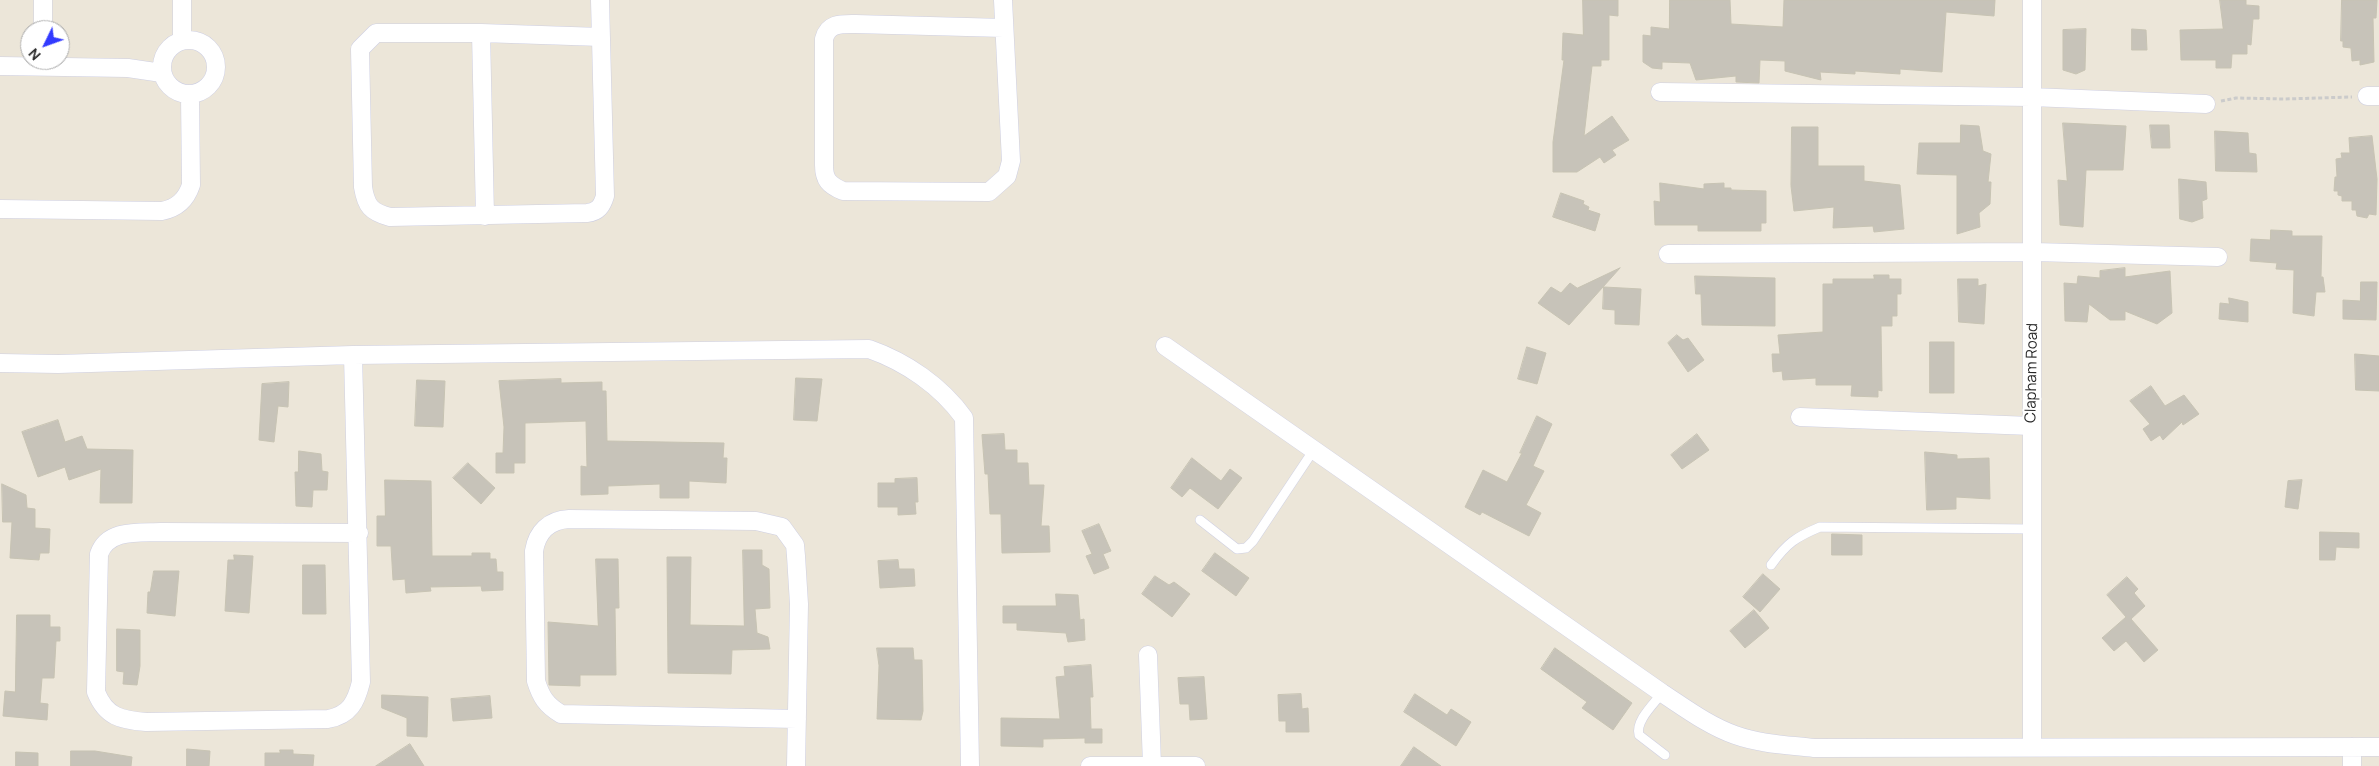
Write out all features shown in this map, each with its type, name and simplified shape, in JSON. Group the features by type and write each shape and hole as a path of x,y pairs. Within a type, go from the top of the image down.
{"street":[{"path":"43,0 43,20"},
{"path":"182,0 182,40"},
{"path":"600,0 601,37 605,196 600,208 595,213 390,217 370,210 365,202 363,188 360,49 376,33 481,33 601,37"},
{"path":"1003,0 1011,161 1006,176 998,186 989,192 843,190 832,186 827,181 824,165 824,39 826,32 832,26 837,24 855,24 1004,28"},
{"name":"Clapham Road","path":"2032,0 2034,252 2031,426 2032,746"},
{"path":"481,33 485,216"},
{"path":"182,40 201,41 214,54 217,73 207,89 190,95 172,90 162,73 165,52 182,40"},
{"path":"0,66 20,65"},
{"path":"70,65 128,68 162,73"},
{"path":"1660,92 2032,97 2206,104"},
{"path":"0,209 162,211 171,209 182,202 188,194 191,185 190,95"},
{"path":"1668,254 2034,252 2218,257"},
{"path":"1165,346 1662,693 1704,720 1734,735 1778,744 1814,748 2032,746 2379,747"},
{"path":"0,362 58,364 353,355 869,349 891,357 916,372 952,401 964,418 965,423 970,766"},
{"path":"353,355 359,533 361,682 357,698 349,711 338,718 328,719 146,722 124,720 112,714 100,703 96,692 98,554 107,541 128,533 359,533"},
{"path":"1800,417 2031,426"},
{"path":"796,766 797,719 798,604 796,556 795,545 782,527 756,521 561,520 547,525 540,534 536,540 534,551 536,681 540,695 548,706 561,714 797,719"},
{"path":"1148,655 1152,765"},
{"path":"2352,747 2352,766"},
{"path":"1090,766 1196,766"}],"lane":[{"path":"1200,520 1238,548 1246,548 1253,541 1313,451"},
{"path":"1771,565 1782,549 1796,536 1820,527 2031,529"},
{"path":"1662,693 1640,723 1638,730 1639,735 1666,755"}],"path":[{"path":"2206,104 2236,98 2285,99 2373,96"}],"building":[{"path":"1583,0 1618,0 1618,16 1609,15 1609,60 1601,60 1601,66 1592,66 1584,136 1612,116 1629,140 1612,150 1616,155 1604,163 1600,157 1577,172 1553,172 1553,142 1564,60 1562,60 1563,33 1583,35"},
{"path":"1670,0 1730,0 1731,24 1783,27 1784,0 1995,0 1994,16 1946,12 1942,72 1900,69 1900,74 1855,71 1855,74 1820,72 1821,80 1785,71 1785,61 1760,60 1759,83 1736,82 1736,76 1696,80 1690,63 1662,62 1662,69 1652,68 1643,62 1643,35 1651,36 1651,27 1669,29"},
{"path":"2220,0 2246,0 2246,5 2259,6 2259,19 2253,19 2251,45 2247,44 2247,54 2232,54 2231,68 2216,68 2216,60 2181,60 2180,30 2223,29"},
{"path":"2342,0 2377,0 2376,18 2373,18 2374,62 2360,65 2360,60 2352,61 2351,48 2343,47 2343,41 2341,41"},
{"path":"2086,29 2085,70 2076,74 2063,70 2063,30"},
{"path":"2132,29 2146,30 2147,50 2132,50"},
{"path":"2063,123 2126,126 2123,170 2086,170 2083,227 2060,225 2058,180 2067,181"},
{"path":"1961,125 1979,126 1983,151 1991,154 1988,182 1991,182 1990,204 1979,213 1980,227 1957,234 1957,175 1917,174 1919,143 1960,143"},
{"path":"2150,125 2169,125 2170,148 2152,148"},
{"path":"1792,127 1818,127 1818,166 1864,166 1864,181 1900,185 1904,229 1874,232 1873,226 1833,228 1834,207 1794,211 1791,186"},
{"path":"2215,131 2248,133 2249,153 2256,154 2257,172 2216,171"},
{"path":"2372,136 2377,179 2376,215 2369,214 2367,218 2357,216 2356,210 2352,210 2352,201 2342,201 2342,196 2338,195 2338,191 2334,191 2335,177 2337,177 2336,159 2342,158 2341,153 2350,153 2349,138"},
{"path":"2179,179 2206,182 2207,199 2202,201 2203,218 2192,222 2180,219"},
{"path":"1660,183 1704,189 1704,184 1724,183 1724,188 1731,188 1731,190 1766,191 1766,223 1761,223 1761,231 1698,231 1698,225 1655,225 1654,201 1660,202"},
{"path":"1561,193 1584,201 1583,204 1589,207 1588,210 1600,214 1595,231 1553,217"},
{"path":"2271,230 2292,231 2292,236 2322,236 2321,277 2323,277 2325,292 2316,292 2314,316 2293,313 2294,270 2276,269 2277,263 2250,261 2251,239 2270,240"},
{"path":"1620,268 1569,325 1538,303 1551,287 1561,293 1570,283 1577,288"},
{"path":"2125,268 2125,277 2170,271 2172,313 2157,324 2125,311 2125,320 2110,320 2089,304 2087,322 2065,321 2064,283 2077,284 2078,276 2100,278 2100,271"},
{"path":"1874,275 1889,275 1889,279 1901,279 1901,294 1897,294 1897,316 1892,316 1892,326 1881,326 1882,391 1878,390 1878,397 1851,396 1852,385 1816,385 1816,378 1783,380 1782,371 1773,372 1772,354 1780,354 1778,335 1823,332 1823,284 1833,284 1833,279 1874,279"},
{"path":"1695,276 1775,278 1775,326 1702,325 1701,294 1696,294"},
{"path":"1958,279 1978,279 1978,286 1986,284 1984,324 1959,322"},
{"path":"2361,282 2377,282 2376,320 2343,319 2343,300 2360,301"},
{"path":"1604,287 1641,289 1639,325 1615,324 1615,310 1603,309"},
{"path":"2229,298 2248,302 2248,322 2219,319 2220,303 2229,304"},
{"path":"1677,335 1683,340 1688,338 1704,360 1688,372 1668,343"},
{"path":"1930,342 1954,342 1954,393 1930,393"},
{"path":"1527,347 1546,353 1537,384 1518,379"},
{"path":"2355,354 2379,356 2379,391 2356,390"},
{"path":"796,378 822,379 817,421 794,420"},
{"path":"561,379 561,383 602,382 602,391 606,391 607,441 724,443 723,458 727,458 726,483 689,481 689,498 660,498 660,484 608,486 608,494 581,495 581,466 587,467 586,421 525,423 525,463 514,463 514,473 496,473 496,453 503,453 504,427 499,381"},
{"path":"417,380 445,381 443,427 415,426"},
{"path":"289,382 288,407 278,406 274,442 259,440 262,384"},
{"path":"2151,386 2165,406 2184,395 2199,414 2183,425 2182,422 2163,440 2160,435 2151,441 2143,429 2150,424 2130,401"},
{"path":"1537,416 1552,424 1533,466 1544,471 1526,505 1541,513 1529,536 1482,512 1480,515 1465,507 1483,470 1507,482 1522,453 1520,453"},
{"path":"58,420 65,442 82,436 87,449 133,450 132,503 100,503 101,469 69,480 65,467 38,477 22,432"},
{"path":"1004,434 1005,450 1017,450 1017,463 1028,463 1029,485 1044,485 1041,526 1049,526 1050,552 1002,553 1001,514 990,514 988,474 985,474 982,435"},
{"path":"1697,434 1709,450 1682,469 1671,455"},
{"path":"299,451 321,454 322,471 328,472 327,490 313,490 312,507 296,506 295,472 298,472"},
{"path":"1925,452 1957,455 1957,459 1989,458 1990,499 1956,497 1956,509 1927,510"},
{"path":"1192,458 1221,481 1230,469 1242,478 1218,509 1190,488 1182,497 1171,488"},
{"path":"468,463 495,488 481,504 453,478"},
{"path":"917,478 918,502 915,502 916,514 898,515 898,507 878,507 878,483 895,483 895,479"},
{"path":"385,480 431,481 432,556 472,556 472,553 490,553 490,559 496,559 497,572 503,572 503,590 482,591 481,586 430,587 431,591 406,593 405,579 393,580 391,546 377,546 377,516 385,516"},
{"path":"2302,480 2298,509 2285,507 2288,481"},
{"path":"2,484 26,495 27,508 35,509 35,528 50,529 49,553 40,553 39,560 10,558 12,522 3,522"},
{"path":"1099,524 1111,551 1103,554 1109,568 1094,574 1086,556 1092,554 1082,531"},
{"path":"2320,532 2359,533 2359,548 2336,547 2335,560 2320,560"},
{"path":"1832,534 1862,535 1862,555 1832,555"},
{"path":"743,550 762,550 762,565 769,569 770,608 755,609 757,633 768,637 770,649 732,650 731,674 668,673 667,557 691,557 690,625 744,626"},
{"path":"1215,553 1249,578 1236,596 1202,571"},
{"path":"234,555 253,556 249,613 225,611 228,560 234,560"},
{"path":"596,559 618,559 619,608 615,608 616,675 580,675 580,686 549,685 548,622 598,626"},
{"path":"898,560 899,569 914,569 915,586 880,588 878,561"},
{"path":"303,565 325,565 326,614 303,614"},
{"path":"154,571 179,571 175,616 147,613 148,592 150,592"},
{"path":"1763,574 1780,589 1760,612 1743,597"},
{"path":"1155,576 1169,585 1174,582 1190,594 1172,617 1142,594"},
{"path":"2127,577 2138,589 2134,593 2145,606 2131,619 2158,650 2144,662 2126,641 2114,651 2102,638 2126,617 2107,595"},
{"path":"1056,594 1078,595 1080,620 1084,619 1085,640 1068,642 1066,633 1017,630 1017,623 1003,623 1003,606 1056,606"},
{"path":"1754,610 1769,628 1745,648 1730,631"},
{"path":"17,615 50,615 50,627 60,627 60,641 56,641 54,678 42,678 40,703 48,704 47,720 3,716 5,691 15,692"},
{"path":"117,629 140,630 140,666 137,685 123,684 124,672 117,671"},
{"path":"877,648 913,648 914,660 922,660 923,711 921,720 877,719 879,666"},
{"path":"1555,648 1632,703 1613,730 1582,708 1587,702 1541,669"},
{"path":"1091,665 1093,697 1090,697 1091,729 1102,729 1102,743 1085,743 1085,738 1043,739 1043,747 1001,746 1001,718 1060,719 1056,677 1065,676 1064,667"},
{"path":"1204,677 1207,719 1190,720 1189,704 1180,704 1178,678"},
{"path":"1301,694 1302,709 1308,708 1309,732 1286,732 1286,721 1279,721 1278,695"},
{"path":"1415,694 1447,715 1451,709 1471,722 1456,746 1404,712"},
{"path":"382,695 428,697 427,737 407,736 407,718 382,708"},
{"path":"490,696 492,718 453,721 451,699"},
{"path":"410,744 424,766 376,766"},
{"path":"1414,747 1441,766 1401,766"},
{"path":"187,749 210,751 209,766 187,766"},
{"path":"280,750 293,750 293,754 314,755 313,766 265,766 265,753 280,753"},
{"path":"71,751 95,751 132,757 131,766 71,766"},
{"path":"16,752 38,753 38,766 16,766"}]}
